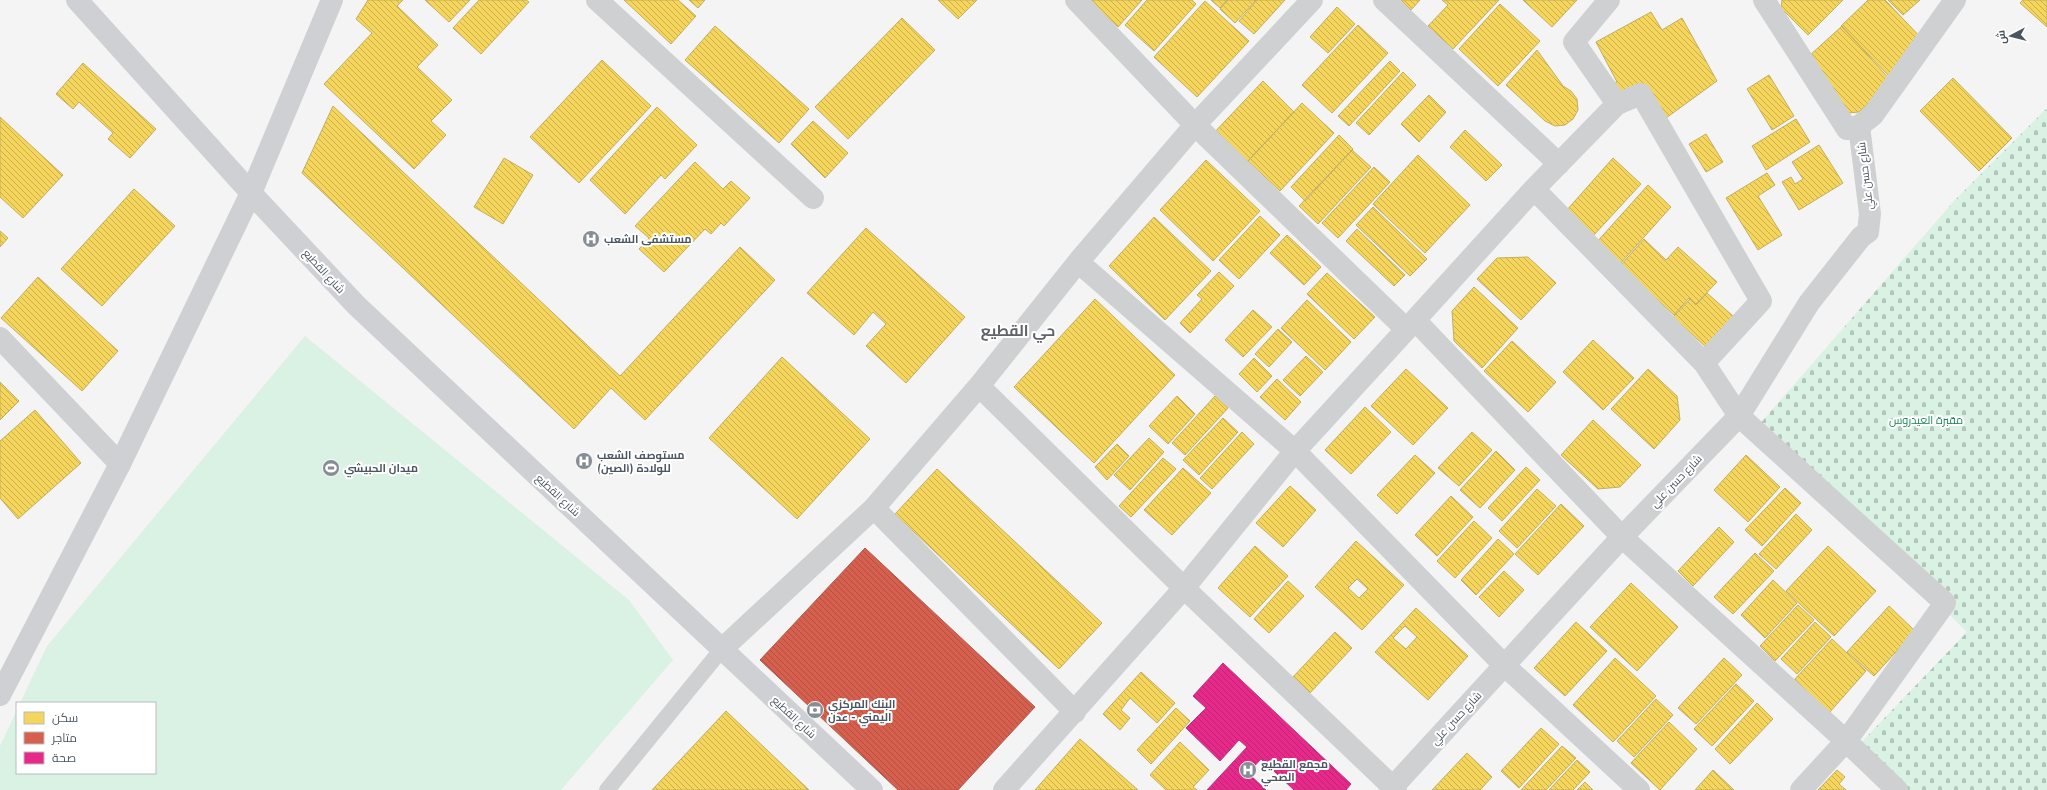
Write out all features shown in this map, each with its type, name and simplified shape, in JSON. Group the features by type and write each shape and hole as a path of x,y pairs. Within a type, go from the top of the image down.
{"street":[{"name":"شارع القطيع","path":"77,0 250,192 356,306 872,790"},
{"path":"0,695 120,464 250,192 332,0"},
{"path":"597,0 813,198"},
{"path":"1076,0 1195,125 1410,324 1622,537 1846,741 1897,790"},
{"path":"722,649 874,508 980,386 1078,262 1195,125 1312,0"},
{"path":"1384,0 1559,164"},
{"path":"1609,0 1574,42 1617,104"},
{"path":"1764,0 1847,129 1859,126 1873,116 1955,0"},
{"path":"1004,790 1076,712 1184,588 1295,451 1410,324 1534,190 1617,104 1641,94 1761,301 1704,363"},
{"name":"شارع حسن علي","path":"1393,789 1504,665 1622,537 1739,416 1809,303 1861,237 1868,232 1870,214 1859,126"},
{"path":"1534,190 1704,363 1739,416 1945,603 1846,741 1801,790"},
{"path":"1078,262 1295,451 1504,665 1639,790"},
{"path":"0,338 120,464"},
{"path":"980,386 1184,588 1393,789"},
{"path":"874,508 1076,712"}],"lane":[{"path":"607,790 722,649"}],"green space":[{"name":"مقبرة العيدروس","path":"2047,108 2047,790 1887,790 1850,754 1967,632 1758,426 1954,201"},
{"name":"ميدان الحبيشي","path":"305,336 629,600 673,660 561,790 0,790 0,746 16,712 16,774 156,774 156,702 20,702 47,646"}],"building: سكن":[{"path":"368,0 403,0 397,6 438,45 417,67 452,100 431,121 446,135 414,169 324,84 372,33 356,19"},
{"path":"425,0 470,0 449,22"},
{"path":"479,0 526,0 529,2 481,54 453,28"},
{"path":"624,0 678,0 696,16 671,44"},
{"path":"689,0 705,0 698,8"},
{"path":"938,0 977,0 958,19"},
{"path":"1088,0 1142,0 1118,27"},
{"path":"1147,0 1192,0 1196,4 1154,51 1125,25"},
{"path":"1211,0 1227,0 1220,8"},
{"path":"1228,0 1256,0 1235,23 1220,9"},
{"path":"1257,0 1285,0 1254,34 1239,21"},
{"path":"1401,0 1420,0 1411,10"},
{"path":"1442,0 1499,0 1453,49 1428,26 1448,5"},
{"path":"1523,0 1577,0 1552,27"},
{"path":"1782,0 1843,0 1808,35 1781,8"},
{"path":"1868,0 1885,0 1927,44 1891,78 1841,26"},
{"path":"1888,0 1920,0 1903,15"},
{"path":"2023,0 2047,0 2047,27 2020,3"},
{"path":"1205,1 1249,41 1197,97 1154,57"},
{"path":"1500,4 1540,41 1498,86 1459,49"},
{"path":"1337,7 1355,24 1328,53 1310,37"},
{"path":"1651,12 1662,30 1682,18 1717,81 1666,118 1650,89 1621,105 1611,85 1617,82 1596,42"},
{"path":"902,18 935,50 848,139 815,107"},
{"path":"1358,25 1388,53 1332,113 1302,85"},
{"path":"715,26 809,109 779,143 685,60"},
{"path":"1842,26 1892,82 1859,112 1837,114 1809,56"},
{"path":"1537,50 1563,86 1571,91 1577,99 1578,110 1573,119 1565,125 1555,126 1545,121 1506,85"},
{"path":"602,60 651,106 579,183 530,137"},
{"path":"1390,61 1400,71 1349,126 1338,116"},
{"path":"83,63 156,129 130,158 108,139 113,133 79,102 73,109 56,94"},
{"path":"1403,72 1416,85 1369,135 1356,123"},
{"path":"1769,75 1794,116 1772,130 1747,89"},
{"path":"1953,78 2012,138 1979,171 1920,111"},
{"path":"1263,81 1294,112 1248,161 1210,137"},
{"path":"1429,95 1446,112 1419,142 1401,124"},
{"path":"1302,103 1334,133 1280,191 1248,161"},
{"path":"333,106 620,376 740,247 775,280 645,420 611,388 574,429 302,173"},
{"path":"657,107 697,145 665,179 661,175 625,214 590,180"},
{"path":"0,117 63,175 23,218 0,197"},
{"path":"1796,119 1810,142 1766,170 1752,146"},
{"path":"813,121 848,153 825,178 791,144"},
{"path":"1465,130 1502,165 1486,181 1450,147"},
{"path":"1706,134 1723,162 1706,172 1689,144"},
{"path":"1339,135 1353,149 1305,201 1291,187"},
{"path":"1819,145 1843,183 1799,210 1782,182 1791,177 1795,184 1803,179 1792,162"},
{"path":"1352,150 1371,167 1318,224 1299,206"},
{"path":"1418,155 1470,205 1425,253 1373,204"},
{"path":"504,158 533,175 503,224 474,207"},
{"path":"1613,158 1641,184 1593,236 1566,211"},
{"path":"1206,160 1260,211 1213,261 1160,210"},
{"path":"695,162 723,189 731,181 750,198 724,226 721,223 711,234 705,229 664,272 639,249 649,238 635,226"},
{"path":"1374,167 1390,182 1338,238 1322,223"},
{"path":"1767,173 1775,185 1758,196 1782,235 1758,250 1726,198"},
{"path":"1648,185 1671,207 1619,265 1595,244"},
{"path":"134,189 175,226 102,306 61,269"},
{"path":"1373,207 1427,259 1410,276 1356,225"},
{"path":"1260,216 1280,235 1239,279 1219,260"},
{"path":"1154,217 1211,271 1165,320 1109,266"},
{"path":"866,228 965,317 906,383 866,346 886,324 873,312 854,335 807,293"},
{"path":"1357,229 1405,275 1394,286 1346,241"},
{"path":"0,231 8,238 0,247"},
{"path":"1287,235 1321,267 1304,285 1270,253"},
{"path":"1644,239 1666,260 1678,247 1717,282 1696,304 1689,298 1674,315 1620,266"},
{"path":"1528,257 1556,283 1521,320 1477,279 1497,258"},
{"path":"1219,272 1234,286 1190,333 1180,323 1202,299 1197,295"},
{"path":"1327,273 1375,317 1354,339 1307,294"},
{"path":"38,277 118,351 82,391 1,318"},
{"path":"1474,287 1518,328 1482,368 1454,341 1452,311"},
{"path":"1707,293 1742,324 1719,359 1673,317 1690,299 1696,305"},
{"path":"1095,299 1175,375 1094,463 1014,387"},
{"path":"1307,300 1351,342 1325,370 1281,328"},
{"path":"1253,310 1272,327 1243,357 1225,340"},
{"path":"1278,329 1292,342 1269,367 1255,354"},
{"path":"1593,340 1634,378 1603,410 1563,372"},
{"path":"1512,341 1556,382 1528,412 1484,371"},
{"path":"1306,356 1323,372 1300,396 1283,380"},
{"path":"782,357 870,439 797,519 709,438"},
{"path":"1254,358 1272,376 1257,392 1239,374"},
{"path":"1406,369 1448,408 1413,445 1371,406"},
{"path":"1648,369 1677,396 1680,420 1654,449 1611,409"},
{"path":"1277,379 1301,402 1285,420 1260,397"},
{"path":"0,382 19,401 0,420"},
{"path":"1177,396 1195,414 1168,444 1149,426"},
{"path":"1215,396 1228,408 1185,455 1172,443"},
{"path":"1365,407 1391,432 1351,474 1325,450"},
{"path":"35,410 81,463 18,519 0,498 0,441"},
{"path":"1223,418 1238,432 1199,475 1183,460"},
{"path":"1593,420 1641,465 1620,487 1598,489 1561,455"},
{"path":"1242,432 1254,444 1212,489 1200,478"},
{"path":"1472,432 1492,450 1459,486 1438,468"},
{"path":"1149,438 1164,452 1130,490 1114,475"},
{"path":"1117,444 1129,456 1107,480 1095,467"},
{"path":"1496,451 1515,470 1480,508 1460,490"},
{"path":"1415,455 1435,473 1397,514 1377,495"},
{"path":"1746,455 1780,487 1748,522 1714,490"},
{"path":"1163,458 1176,469 1131,517 1119,506"},
{"path":"1526,467 1540,480 1502,521 1488,508"},
{"path":"1183,468 1211,493 1172,535 1144,510"},
{"path":"937,469 1102,623 1059,669 895,514"},
{"path":"1290,486 1316,510 1283,547 1256,523"},
{"path":"1785,488 1801,503 1762,546 1745,530"},
{"path":"1537,489 1556,506 1517,548 1499,531"},
{"path":"1451,496 1473,517 1437,556 1415,535"},
{"path":"1561,504 1584,526 1538,575 1515,554"},
{"path":"1796,514 1812,530 1776,569 1759,554"},
{"path":"1474,521 1492,538 1455,578 1437,561"},
{"path":"1719,527 1734,542 1693,586 1678,571"},
{"path":"1498,539 1514,554 1476,595 1461,580"},
{"path":"1356,541 1404,585 1362,630 1315,587","holes":["1357,579 1368,589 1359,598 1348,588"]},
{"path":"1255,546 1288,576 1250,617 1218,588"},
{"path":"1828,546 1876,591 1834,636 1786,591"},
{"path":"1755,553 1774,571 1733,614 1714,597"},
{"path":"1504,571 1524,590 1499,617 1479,597"},
{"path":"1773,580 1797,603 1765,638 1741,615"},
{"path":"1288,581 1304,596 1269,633 1254,619"},
{"path":"1631,583 1678,627 1637,671 1590,627"},
{"path":"1798,605 1814,620 1775,661 1760,646"},
{"path":"1889,606 1915,631 1874,676 1847,652"},
{"path":"1416,608 1468,656 1428,700 1375,652","holes":["1405,626 1417,637 1406,649 1393,638"]},
{"path":"1576,622 1607,651 1565,696 1534,668"},
{"path":"1815,622 1831,637 1797,674 1781,659"},
{"path":"1335,632 1352,648 1310,693 1293,677"},
{"path":"1832,639 1866,671 1829,713 1794,680"},
{"path":"1615,658 1656,696 1613,742 1573,705"},
{"path":"1724,658 1742,675 1696,724 1678,708"},
{"path":"1141,672 1175,703 1157,723 1130,698 1121,710 1130,718 1120,730 1103,714"},
{"path":"1736,684 1754,701 1712,746 1694,729"},
{"path":"1656,699 1673,715 1634,757 1617,741"},
{"path":"1757,703 1773,719 1730,764 1715,749"},
{"path":"1176,708 1190,721 1151,764 1137,750"},
{"path":"726,711 809,790 652,790"},
{"path":"1669,722 1697,749 1660,790 1631,763"},
{"path":"1541,728 1559,744 1519,788 1501,771"},
{"path":"1080,739 1138,790 1035,790"},
{"path":"1180,742 1209,770 1193,787 1197,790 1166,790 1150,775"},
{"path":"1562,746 1576,758 1546,790 1521,790"},
{"path":"1467,753 1492,777 1480,790 1432,790"},
{"path":"1577,760 1590,772 1573,790 1549,790"},
{"path":"1713,770 1734,790 1695,790"},
{"path":"1837,770 1845,777 1839,784 1846,790 1818,790"},
{"path":"1585,782 1593,790 1577,790"}],"building: متاجر":[{"path":"865,548 1035,707 958,790 898,790 760,660"}],"building: صحة":[{"path":"1223,663 1351,784 1346,790 1294,790 1261,759 1248,773 1266,790 1207,790 1247,747 1239,740 1220,761 1186,728 1206,708 1193,696"}],"place":[{"name":"مستشفى الشعب","path":"591,239"},
{"name":"مستوصف الشعب (الصين) للولادة","path":"584,461"},
{"name":"ميدان الحبيشي","path":"331,468"},
{"name":"البنك المركزي اليمني - عدن","path":"815,710"},
{"name":"مجمع القطيع الصحي","path":"1248,770"}],"district":[{"name":"حي القطيع","path":"1018,331"}]}
